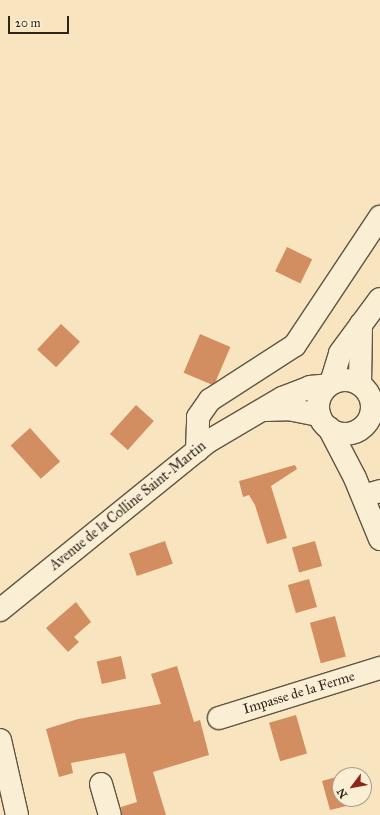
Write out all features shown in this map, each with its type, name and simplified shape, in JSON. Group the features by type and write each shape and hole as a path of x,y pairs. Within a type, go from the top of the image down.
{"street":[{"path":"197,451 198,417 210,400 295,345 380,218"},
{"path":"366,488 324,422 319,399 329,384 340,353 380,299"},
{"path":"324,422 341,434 356,432 370,417 372,401 361,324"},
{"path":"329,384 344,379 369,384"},
{"name":"Avenue de la Colline Saint-Martin","path":"0,610 197,451 282,398 310,387 329,384"},
{"name":"Avenue de la Colline Saint-Martin","path":"263,410 288,409 324,422"},
{"path":"356,432 366,488 380,539"},
{"name":"Impasse de la Ferme","path":"218,718 380,668"},
{"path":"0,740 17,815"},
{"path":"101,784 110,815"}],"building":[{"path":"287,247 312,259 300,284 275,271"},
{"path":"61,324 80,342 56,367 37,350"},
{"path":"200,334 230,347 214,386 184,373"},
{"path":"136,405 154,421 128,450 110,434"},
{"path":"30,428 60,461 41,479 11,445"},
{"path":"295,465 297,469 271,486 287,538 267,544 255,505 249,495 243,497 239,481"},
{"path":"165,541 173,564 137,576 129,553"},
{"path":"315,541 322,566 299,573 292,548"},
{"path":"309,579 317,607 296,613 288,585"},
{"path":"76,602 91,622 74,637 79,642 68,652 46,628"},
{"path":"335,616 346,657 321,663 310,623"},
{"path":"121,656 126,678 102,684 97,662"},
{"path":"177,666 194,722 200,720 209,755 153,772 166,815 122,815 121,807 137,802 125,753 71,763 73,773 59,777 46,729 78,719 161,704 151,674"},
{"path":"296,715 307,753 280,761 269,723"},
{"path":"332,778 332,807 342,807 330,810 322,781"}]}
